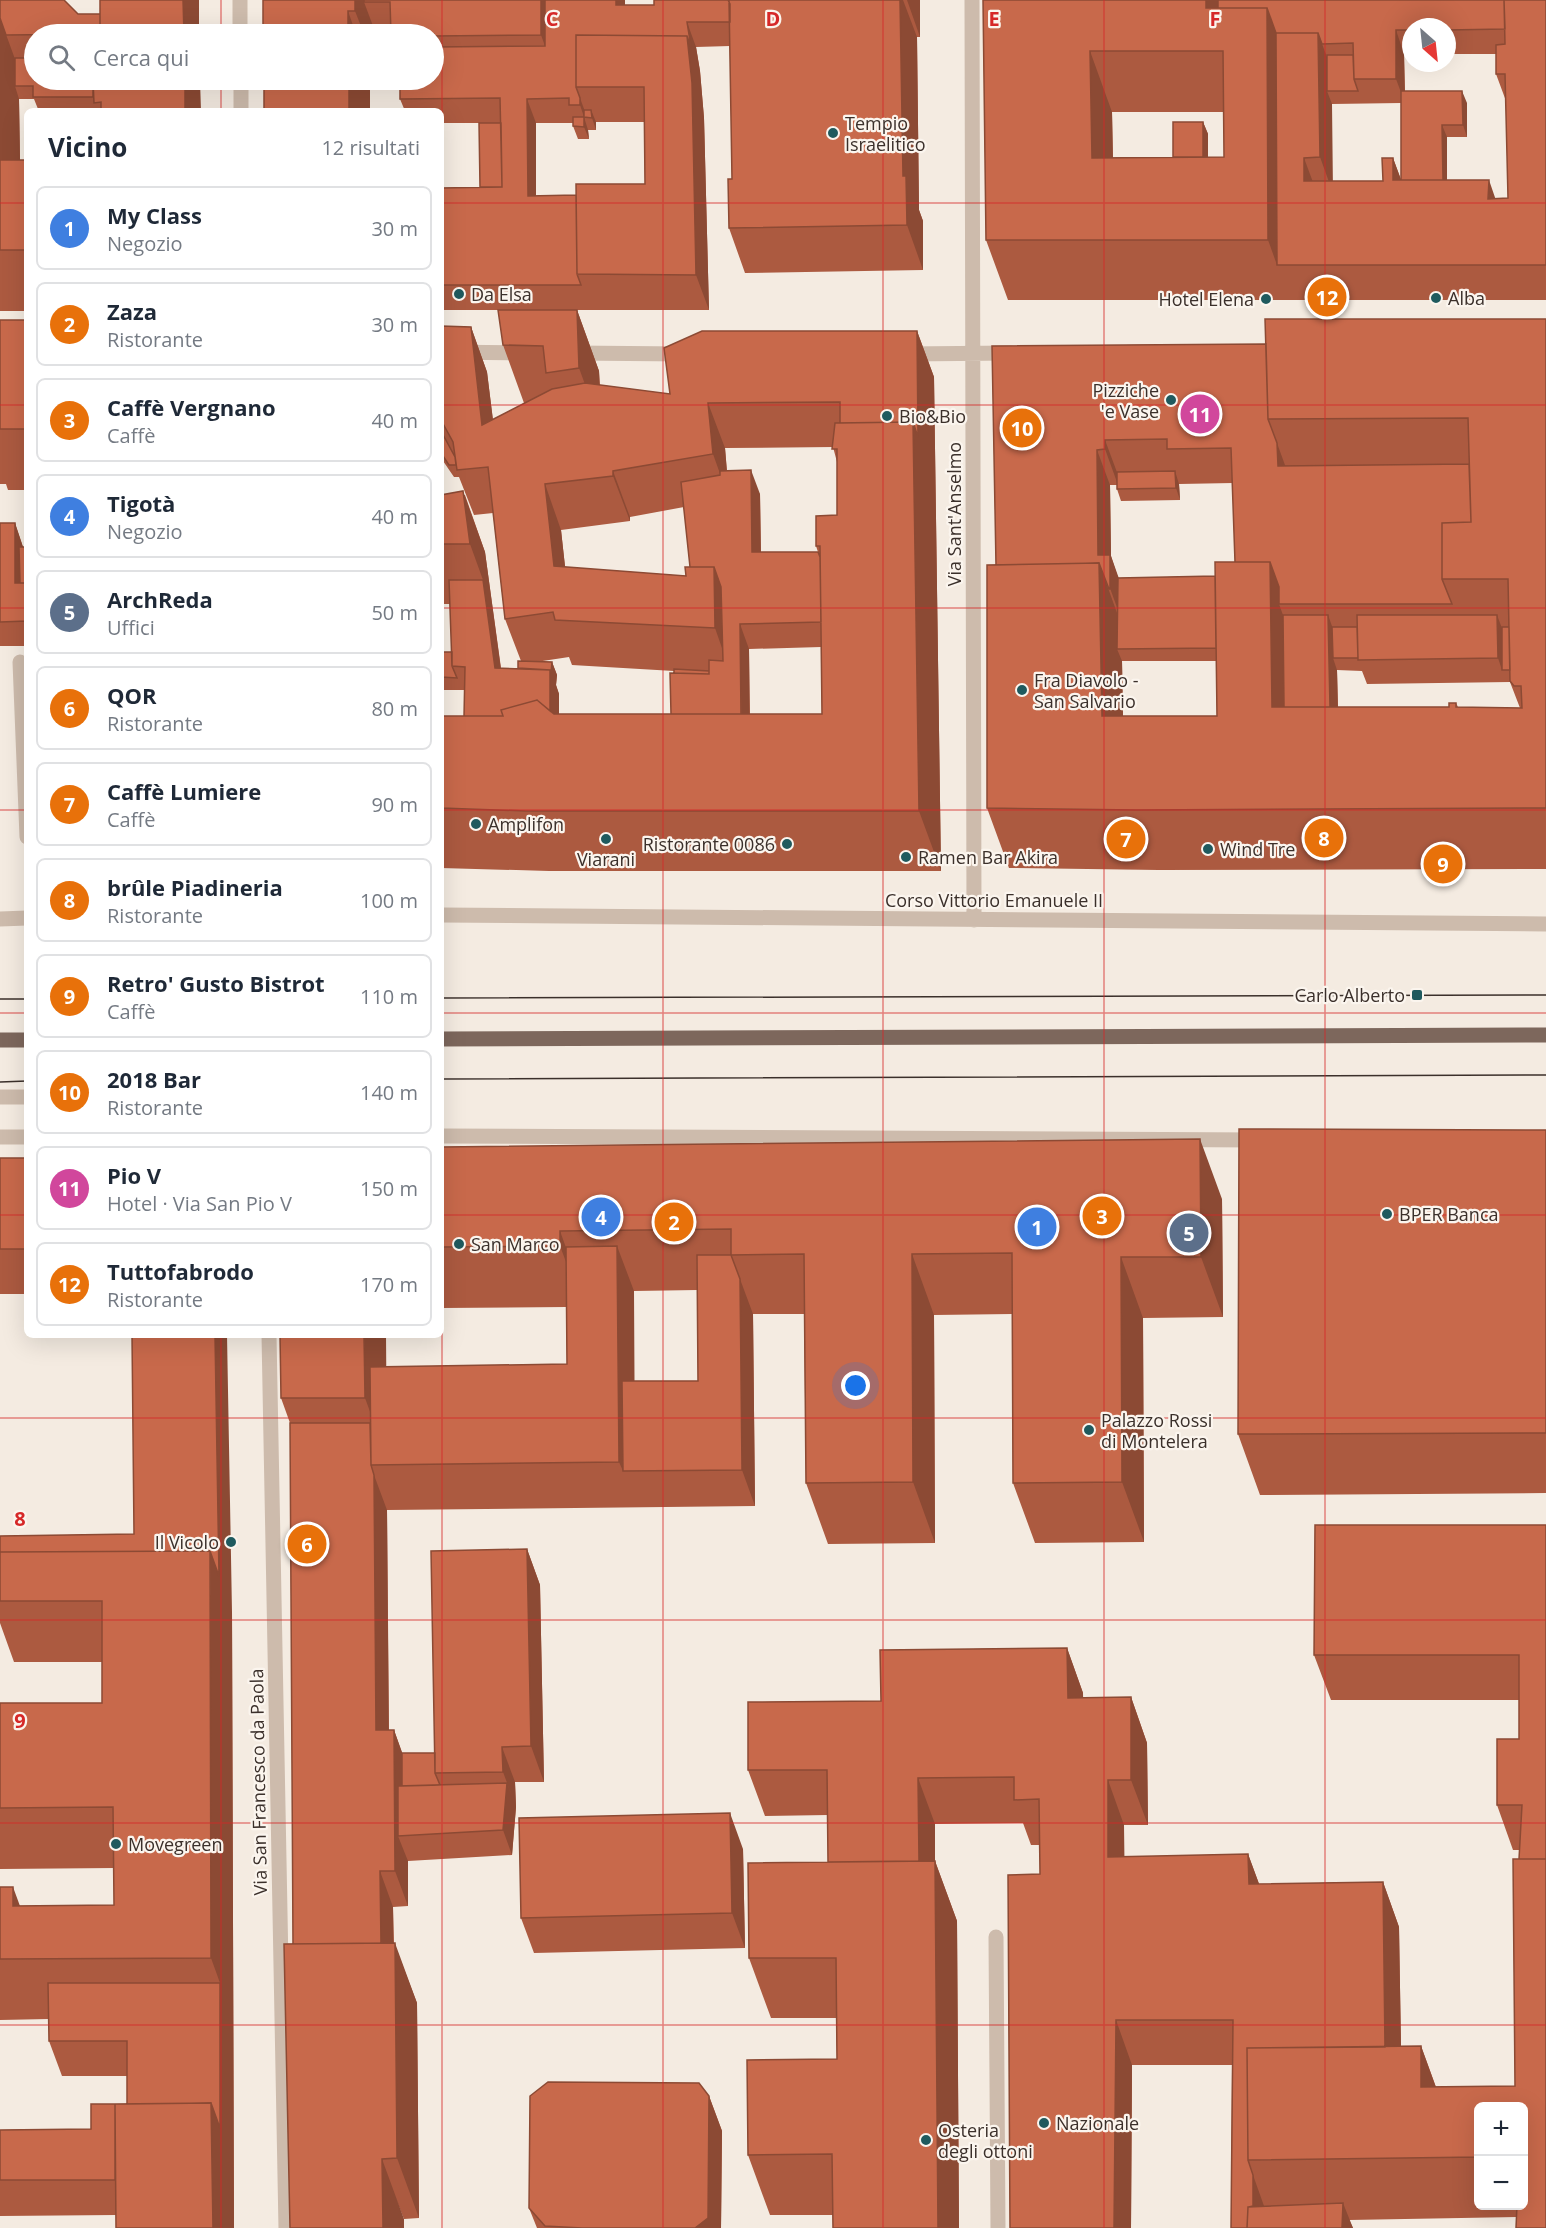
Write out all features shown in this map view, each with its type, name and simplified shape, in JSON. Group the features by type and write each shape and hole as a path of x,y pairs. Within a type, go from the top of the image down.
{"main road":[{"path":"444,1039 1546,1035"},
{"path":"0,1040 24,1040"}],"street":[{"path":"240,0 240,24"},
{"name":"Via Sant'Anselmo","path":"972,0 974,920"},
{"path":"241,90 241,108"},
{"path":"444,352 694,354"},
{"path":"892,354 1028,353"},
{"path":"20,662 24,762"},
{"name":"Corso Vittorio Emanuele II","path":"444,915 1546,924"},
{"path":"0,919 24,918"},
{"path":"0,1097 24,1097"},
{"path":"444,1136 1273,1140"},
{"path":"0,1137 24,1137"},
{"name":"Via San Francesco da Paola","path":"269,1338 286,2228"},
{"path":"996,1937 998,2228"}],"building":[{"path":"0,0 64,0 78,14 100,14 100,24 24,24 24,35 6,35 0,18"},
{"path":"100,0 183,0 184,24 100,24"},
{"path":"263,0 355,0 355,11 348,11 348,24 263,24"},
{"path":"364,0 541,0 541,35 444,36 444,24 391,24 390,2 364,2"},
{"path":"545,0 616,0 616,5 654,5 654,0 728,0 730,4 730,22 687,22 691,47 687,36 576,35 576,87 580,105 569,105 569,98 527,99 528,196 576,195 577,274 581,285 444,285 444,188 502,187 500,98 400,99 400,90 444,90 444,47 545,46"},
{"name":"Tempio Israelitico","path":"729,0 900,0 903,176 906,176 907,225 729,228 728,179 732,179"},
{"path":"983,0 1206,0 1206,8 1267,8 1268,240 986,240","holes":["1090,51 1223,51 1224,157 1092,158"]},
{"path":"1218,0 1504,0 1505,29 1456,30 1456,18 1402,18 1402,30 1396,30 1396,79 1354,79 1353,43 1322,44 1318,33 1276,33 1267,8 1218,8"},
{"path":"1504,0 1546,0 1546,265 1277,265 1276,33 1318,33 1320,157 1304,158 1304,181 1383,181 1382,158 1393,158 1393,180 1489,180 1488,199 1508,198 1505,74 1496,74 1496,45 1505,44"},
{"path":"576,35 687,36 692,83 696,275 577,274 576,184 645,184 644,87 576,87"},
{"path":"1327,55 1353,55 1354,79 1358,91 1327,91"},
{"path":"15,58 24,58 24,86 15,86"},
{"path":"33,90 93,90 93,97 33,97"},
{"path":"93,90 185,90 185,108 101,108 101,102 94,103"},
{"path":"264,90 349,90 349,108 264,108"},
{"path":"1401,91 1462,91 1463,125 1442,125 1443,180 1401,180"},
{"path":"584,110 591,110 592,118 584,117"},
{"path":"573,117 584,117 584,127 573,126"},
{"path":"1173,122 1203,122 1203,157 1173,157"},
{"path":"479,123 501,123 502,187 480,187"},
{"path":"0,160 24,160 24,250 0,250"},
{"path":"498,310 577,310 579,368 546,373 543,346 503,345"},
{"path":"1265,319 1546,319 1546,808 1137,810 987,808 987,565 1099,563 1102,716 1217,716 1215,562 1270,562 1272,707 1449,707 1449,703 1456,703 1456,707 1522,708 1521,686 1514,686 1510,681 1508,579 1442,579 1442,523 1471,522 1468,418 1268,419"},
{"path":"0,320 24,320 24,429 0,429"},
{"path":"444,326 471,327 482,425 552,389 585,383 670,394 664,348 702,331 917,331 918,437 913,422 840,423 840,402 708,403 713,454 613,471 613,476 545,484 554,566 686,576 685,567 714,567 715,628 555,620 553,612 505,619 488,467 457,470 453,442 444,426"},
{"path":"1266,344 1268,419 1277,443 1278,466 1469,464 1471,522 1442,523 1442,579 1452,604 1279,604 1279,587 1270,562 1235,562 1231,448 1167,449 1167,439 1105,440 1105,449 1097,450 1098,555 1110,555 1110,589 1099,563 996,565 992,346"},
{"path":"913,422 919,811 526,811 444,808 444,716 503,716 501,710 537,700 554,714 822,714 820,546 816,546 816,516 837,515 837,449 832,449 835,423"},
{"path":"444,437 455,457 456,465 449,465 444,458"},
{"path":"751,470 752,552 818,552 821,622 740,624 741,714 671,714 670,673 709,674 709,660 723,661 721,587 714,567 690,567 681,482 720,475 720,471"},
{"path":"1175,471 1176,488 1117,489 1117,472"},
{"path":"463,491 470,544 444,544 444,494"},
{"path":"0,523 15,523 15,583 24,583 24,621 0,622"},
{"path":"19,547 24,547 24,583 20,583"},
{"path":"1215,576 1216,648 1117,649 1118,578"},
{"path":"449,580 483,580 495,668 550,670 550,711 537,700 501,710 503,716 464,716 465,667 452,666"},
{"path":"1283,615 1328,615 1330,707 1284,707"},
{"path":"1357,615 1497,615 1498,658 1358,660"},
{"path":"1332,627 1357,627 1358,658 1333,658"},
{"path":"1502,627 1509,627 1510,670 1502,670"},
{"path":"444,652 452,652 452,666 457,678 444,677"},
{"path":"518,661 552,662 551,673 550,670 518,668"},
{"path":"674,669 709,671 709,674 674,673"},
{"path":"1239,1129 1546,1130 1546,1433 1238,1434"},
{"path":"1200,1139 1201,1257 1121,1257 1122,1482 1013,1483 1012,1253 912,1254 913,1482 806,1483 804,1254 731,1255 731,1229 560,1231 560,1246 444,1247 444,1147"},
{"path":"0,1158 24,1158 24,1249 0,1249"},
{"path":"617,1246 619,1462 371,1465 370,1367 567,1364 566,1247"},
{"path":"697,1255 731,1255 740,1279 742,1470 623,1471 622,1381 698,1381"},
{"path":"132,1338 215,1338 219,1576 210,1551 0,1552 0,1536 134,1534"},
{"path":"280,1338 364,1338 365,1398 281,1398"},
{"path":"290,1423 370,1423 371,1465 374,1475 376,1730 394,1730 395,1871 380,1871 381,1943 293,1944"},
{"path":"1315,1525 1546,1525 1546,1859 1519,1859 1522,1805 1497,1805 1497,1739 1519,1739 1519,1655 1314,1655"},
{"path":"527,1549 531,1746 502,1747 503,1772 435,1773 431,1551"},
{"path":"210,1551 211,1958 0,1959 0,1887 13,1887 13,1906 114,1905 113,1807 0,1808 0,1703 102,1703 102,1601 0,1601 0,1552"},
{"path":"1067,1648 1068,1698 1131,1697 1131,1780 1108,1780 1108,1857 1248,1854 1249,1884 1383,1882 1385,2047 1247,2048 1248,2160 1253,2175 1253,2206 1248,2207 1247,2228 1231,2228 1233,2020 1116,2020 1114,2228 1010,2228 1008,1875 1040,1874 1039,1799 1014,1800 1014,1777 918,1778 919,1861 828,1862 827,1770 748,1770 748,1702 881,1701 880,1650"},
{"path":"402,1753 435,1753 435,1773 440,1785 402,1786"},
{"path":"507,1783 503,1830 398,1836 398,1786"},
{"path":"730,1813 732,1913 521,1918 519,1818"},
{"path":"1513,1859 1546,1859 1546,2228 1516,2228 1517,2210 1528,2210 1528,2102 1474,2102 1474,2157 1248,2160 1247,2048 1421,2046 1421,2087 1515,2086"},
{"path":"935,1861 938,2228 833,2228 832,2154 748,2155 747,2060 837,2059 836,1958 749,1958 748,1863"},
{"path":"395,1943 397,2158 382,2159 383,2228 290,2228 284,1944"},
{"path":"48,1983 220,1983 220,2128 211,2103 127,2104 127,2041 49,2041"},
{"path":"548,2082 699,2083 709,2096 708,2218 695,2228 545,2226 529,2208 530,2096"},
{"path":"211,2103 213,2228 116,2228 115,2104"},
{"path":"91,2104 115,2104 115,2180 0,2180 0,2130 91,2129"},
{"path":"1343,2203 1342,2228 1247,2228 1248,2207"}],"tram line":[{"path":"444,998 1546,995"},
{"path":"0,999 24,999"},
{"path":"444,1079 1546,1075"},
{"path":"0,1082 24,1081"}],"place":[{"name":"Tempio Israelitico","path":"833,133"},
{"name":"Da Elsa","path":"459,294"},
{"name":"Tuttofabrodo","path":"1327,297"},
{"name":"Alba","path":"1436,298"},
{"name":"Hotel Elena","path":"1266,299"},
{"name":"Pizziche 'e Vase","path":"1171,400"},
{"name":"Pio V","path":"1200,414"},
{"name":"Bio&Bio","path":"887,416"},
{"name":"2018 Bar","path":"1022,428"},
{"name":"Fra Diavolo - San Salvario","path":"1022,690"},
{"name":"Amplifon","path":"476,824"},
{"name":"brûle Piadineria","path":"1324,838"},
{"name":"Viarani","path":"606,839"},
{"name":"Caffè Lumiere","path":"1126,839"},
{"name":"Ristorante 0086","path":"787,844"},
{"name":"Wind Tre","path":"1208,849"},
{"name":"Ramen Bar Akira","path":"906,857"},
{"name":"Retro' Gusto Bistrot","path":"1443,864"},
{"name":"Carlo Alberto","path":"1417,995"},
{"name":"BPER Banca","path":"1387,1214"},
{"name":"Caffè Vergnano","path":"1102,1216"},
{"name":"Tigotà","path":"601,1217"},
{"name":"Zaza","path":"674,1222"},
{"name":"My Class","path":"1037,1227"},
{"name":"ArchReda","path":"1189,1233"},
{"name":"San Marco","path":"459,1244"},
{"name":"Palazzo Rossi di Montelera","path":"1089,1430"},
{"name":"Il Vicolo","path":"231,1542"},
{"name":"QOR","path":"307,1544"},
{"name":"Movegreen","path":"116,1844"},
{"name":"Nazionale","path":"1044,2123"},
{"name":"Osteria degli ottoni","path":"926,2140"}]}
